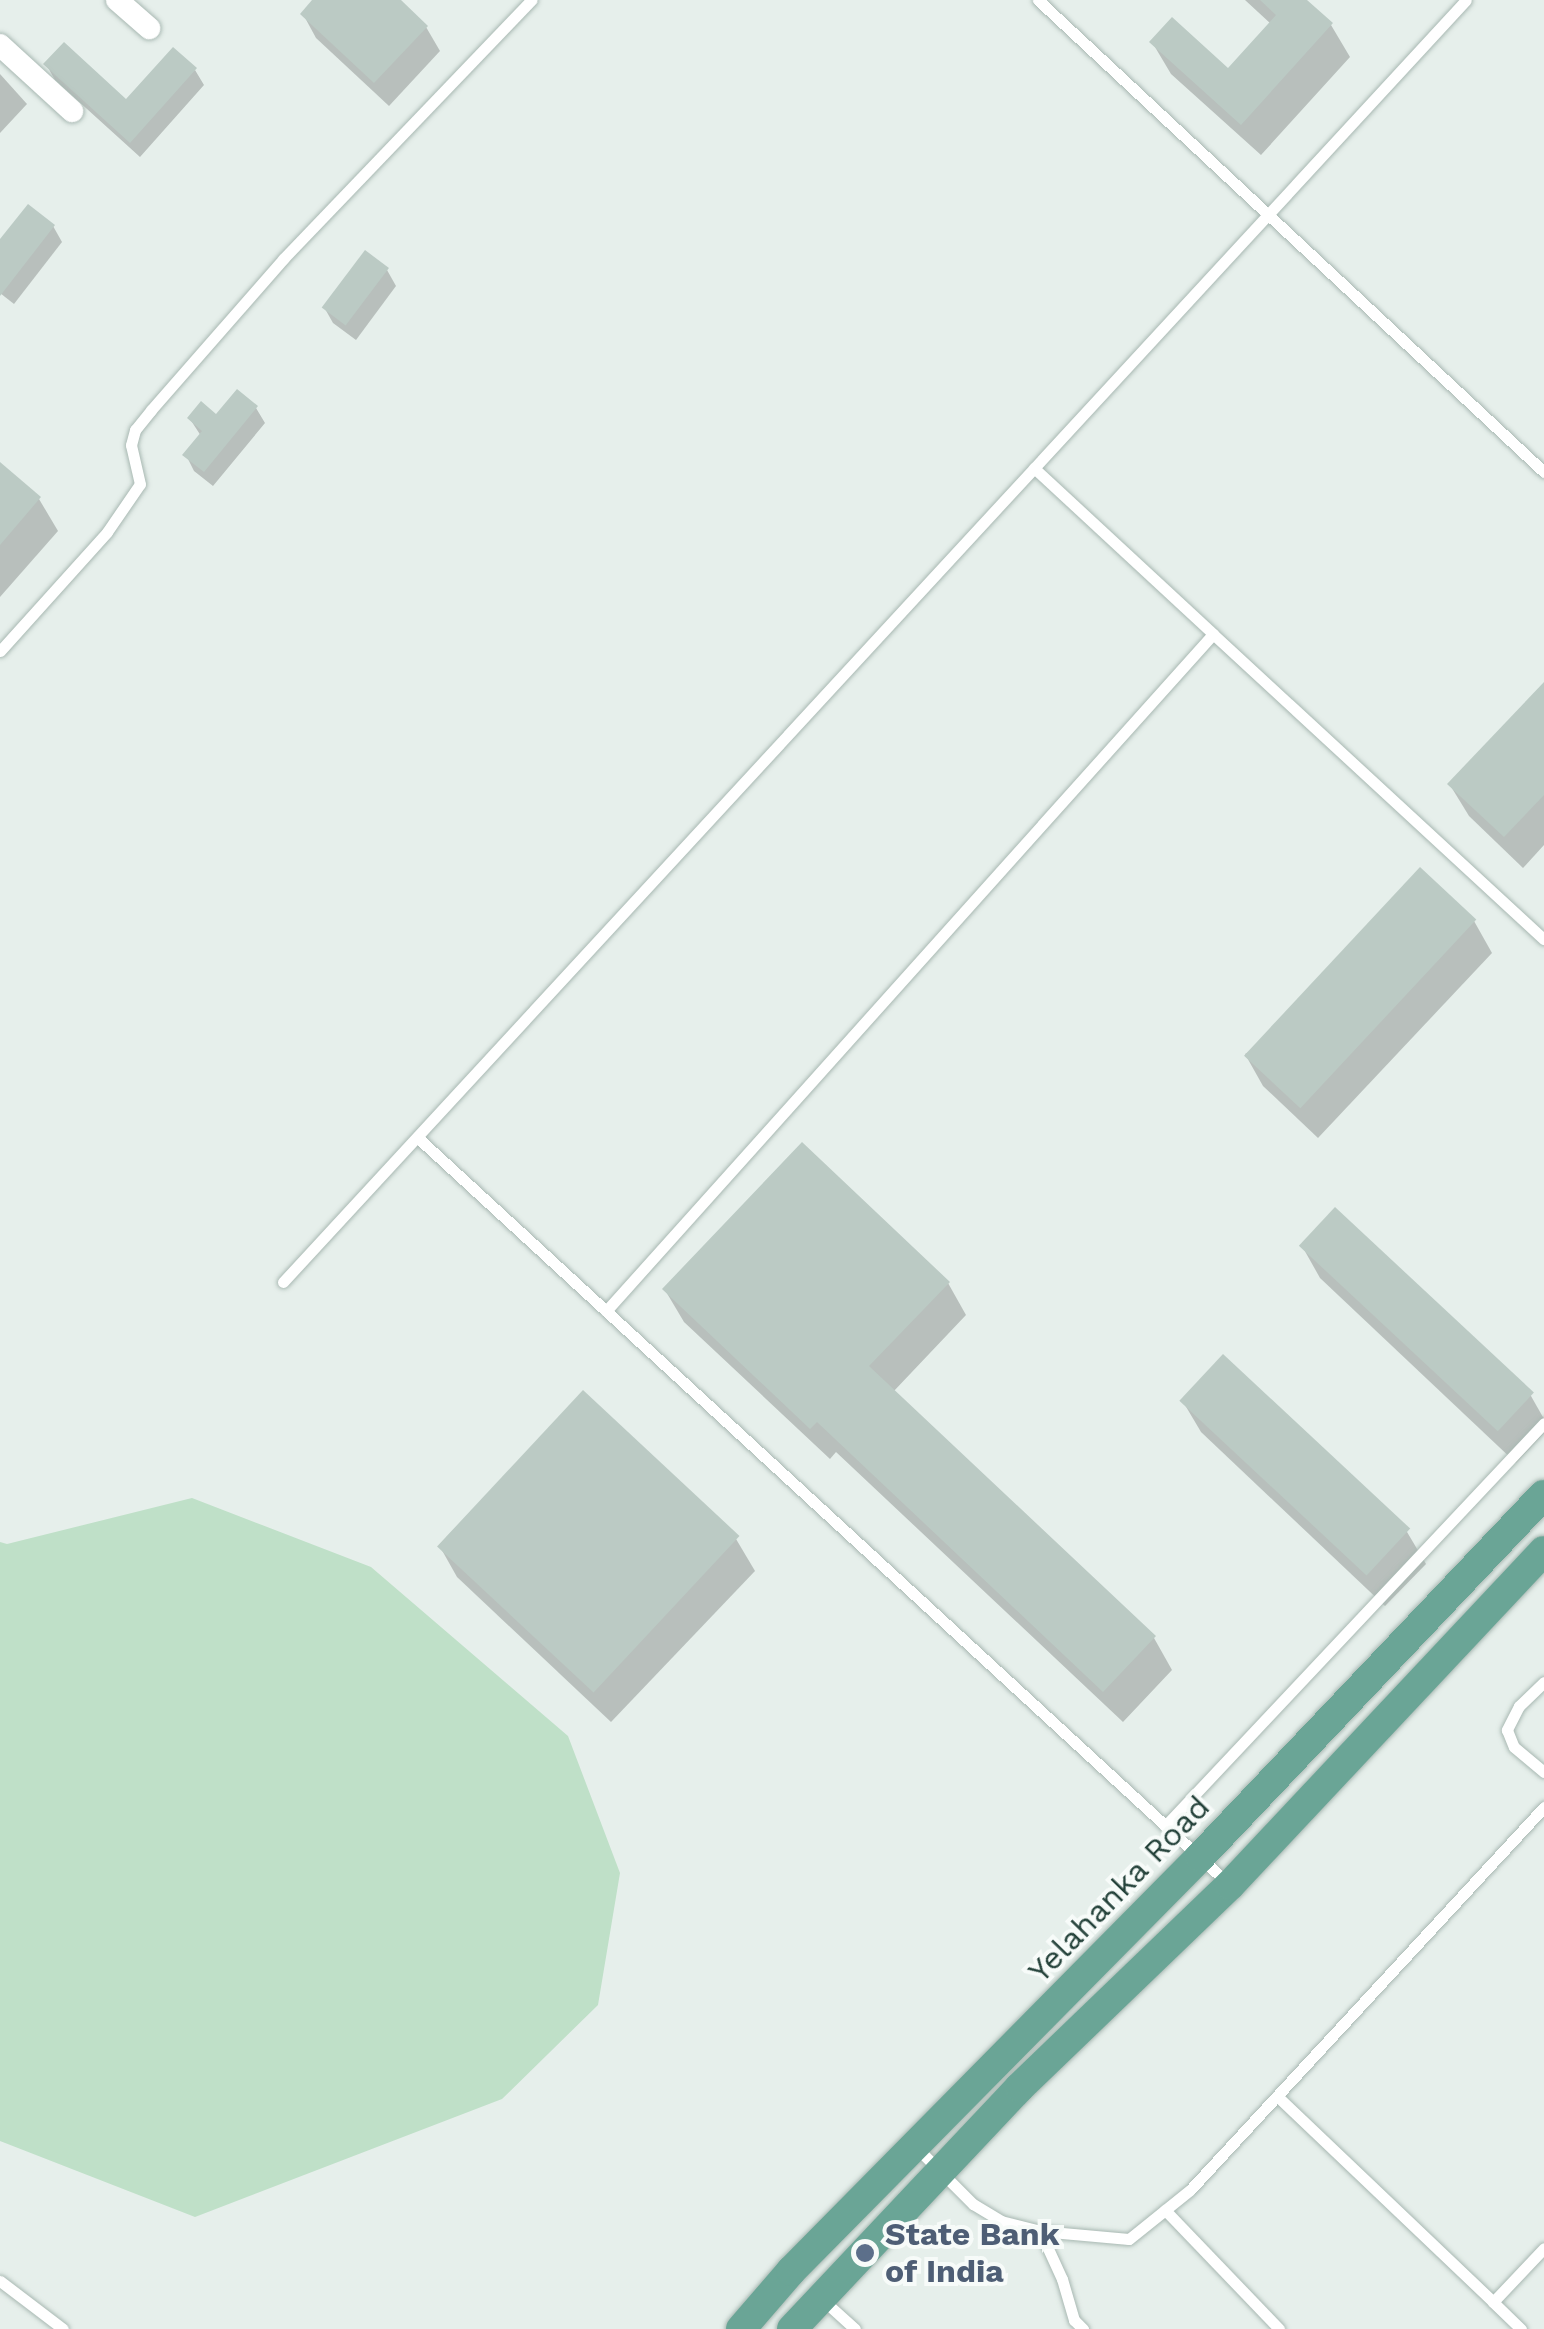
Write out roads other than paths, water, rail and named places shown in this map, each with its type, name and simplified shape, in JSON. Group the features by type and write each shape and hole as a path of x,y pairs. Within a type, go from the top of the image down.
{"main road":[{"name":"Yelahanka Road","path":"742,2329 791,2271 1200,1857 1544,1495"},
{"path":"792,2329 941,2170 1230,1885 1544,1551"}],"street":[{"path":"117,0 149,28"},
{"path":"0,45 72,111"}],"lane":[{"path":"0,651 106,532 140,484 132,445 135,430 283,259 531,0"},
{"path":"1038,0 1544,472"},
{"path":"283,1282 1466,0"},
{"path":"1034,468 1544,939"},
{"path":"606,1311 1212,634"},
{"path":"417,1137 1230,1885"},
{"path":"1165,1826 1544,1423"},
{"path":"1544,1682 1519,1706 1508,1730 1514,1747 1544,1772"},
{"path":"916,2147 973,2204 1002,2221 1040,2230 1129,2239 1190,2190 1544,1806"},
{"path":"1277,2096 1521,2329"},
{"path":"1164,2210 1280,2329"},
{"path":"1040,2230 1062,2279 1074,2320 1083,2329"},
{"path":"1493,2302 1544,2248"},
{"path":"0,2281 63,2329"},
{"path":"820,2297 855,2329"}],"place":[{"name":"State Bank of India","path":"865,2253"}]}
